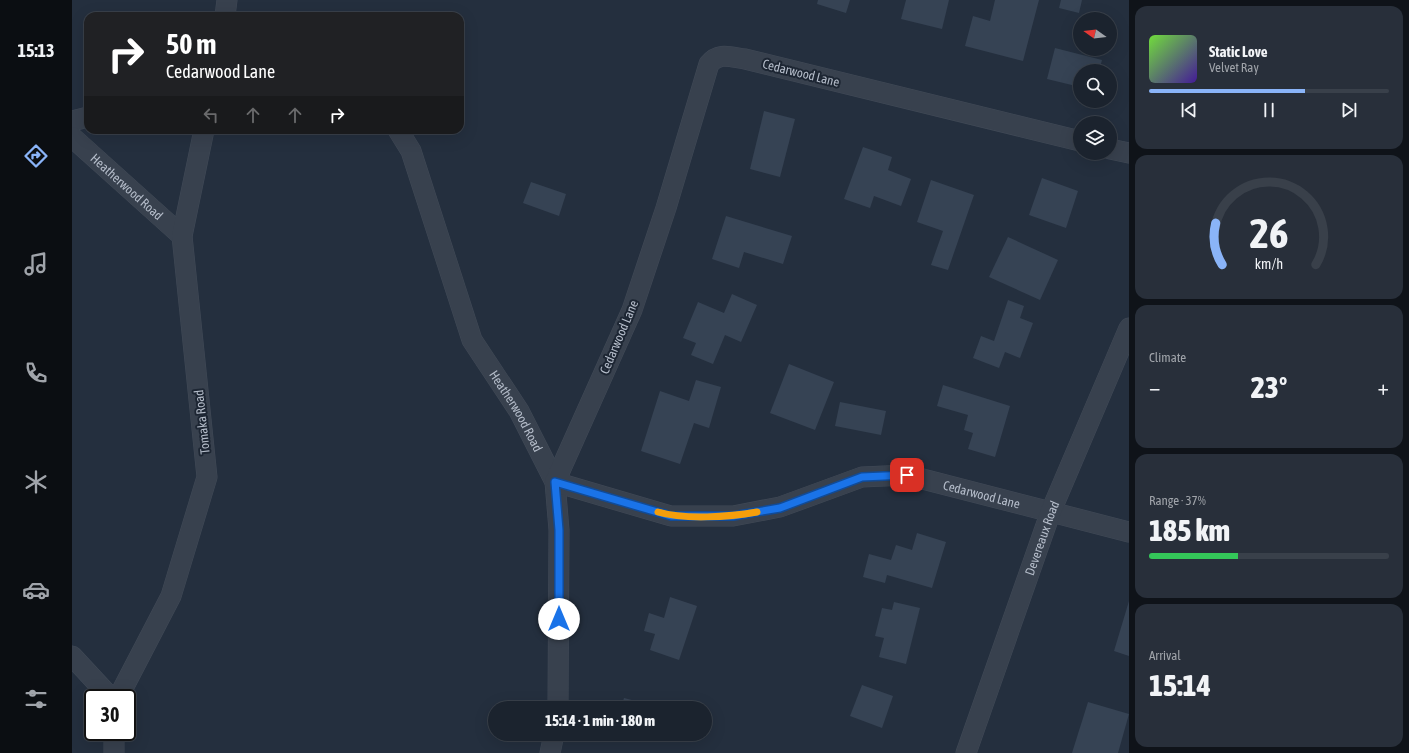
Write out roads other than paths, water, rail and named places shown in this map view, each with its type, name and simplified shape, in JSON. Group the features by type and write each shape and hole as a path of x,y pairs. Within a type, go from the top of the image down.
{"street":[{"path":"226,12 227,0"},
{"name":"Cedarwood Lane","path":"1073,139 745,59 721,56 715,58 709,64 666,208 632,310 555,482 671,516 733,516 780,508 862,477 907,475 1129,532"},
{"path":"72,121 84,118"},
{"name":"Tomaka Road","path":"123,689 171,596 207,477 182,236 203,134"},
{"name":"Heatherwood Road","path":"400,134 411,151 472,340 519,411 555,482 559,530 558,701"},
{"name":"Heatherwood Road","path":"72,137 182,236"},
{"path":"1117,150 1129,153"},
{"name":"Devereaux Road","path":"966,753 1051,511 1129,328"},
{"path":"72,656 103,689"},
{"path":"114,741 114,753"},
{"path":"550,753 553,741"}]}
